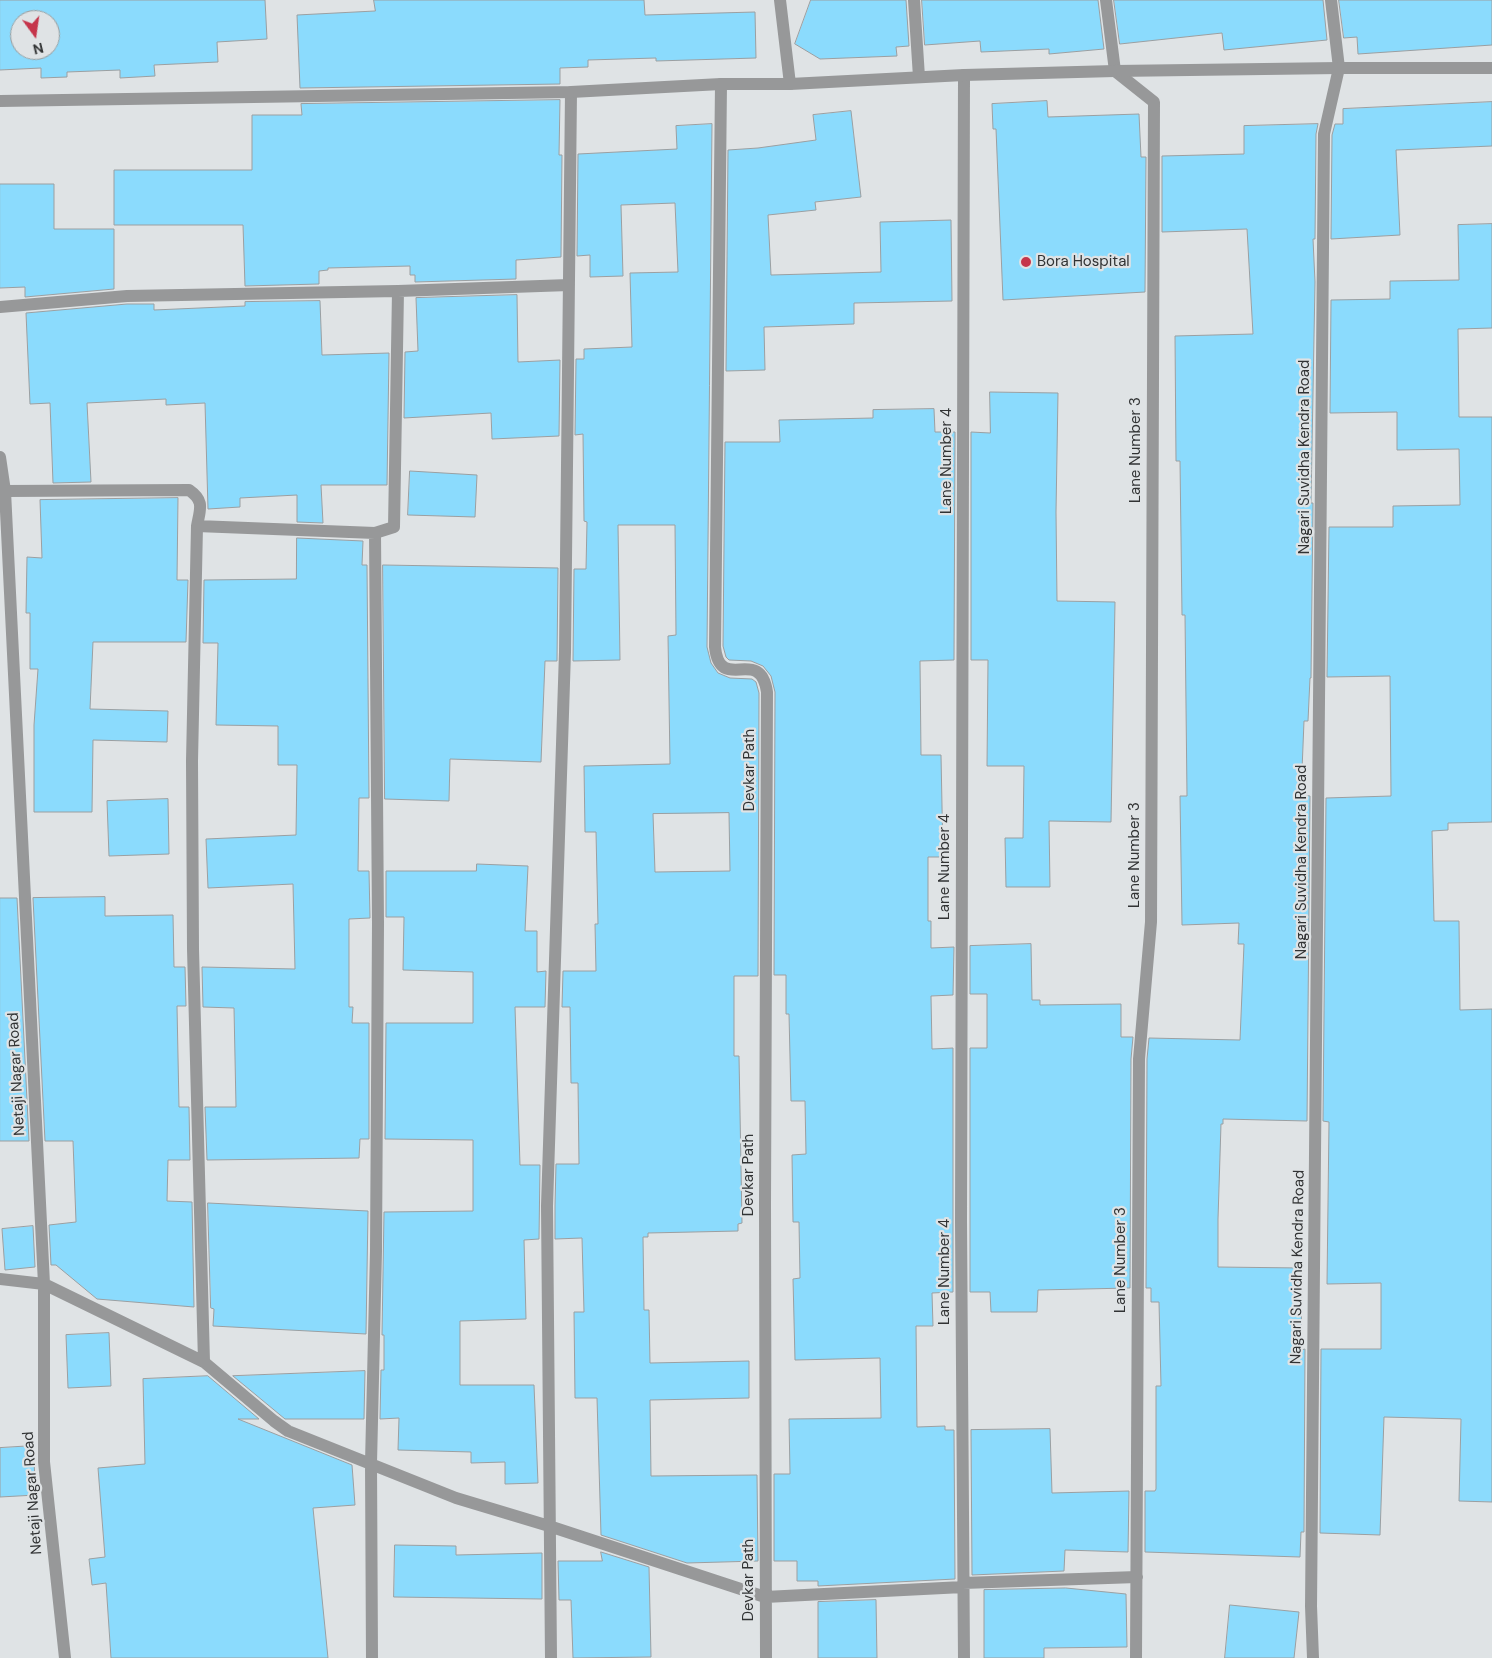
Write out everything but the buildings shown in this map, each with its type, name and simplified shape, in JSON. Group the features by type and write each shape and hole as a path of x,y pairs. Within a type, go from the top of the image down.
{"street":[{"path":"780,0 790,84"},
{"path":"914,0 920,77"},
{"path":"1106,0 1115,71"},
{"name":"Nagari Suvidha Kendra Road","path":"1312,1658 1324,134 1339,68 1331,0"},
{"path":"0,101 572,92 721,84 790,84 964,75 1115,71 1492,68"},
{"name":"Lane Number 3","path":"1115,71 1154,102 1151,912 1138,1059 1136,1658"},
{"name":"Lane Number 4","path":"964,75 961,1182 964,1658"},
{"name":"Devkar Path","path":"721,84 715,647 716,658 720,665 727,669 755,670 763,676 767,692 766,1658"},
{"path":"551,1658 548,1526 547,1206 565,652 572,92"},
{"path":"0,307 127,296 398,291 569,285"},
{"path":"197,526 375,533 394,527 398,291"},
{"name":"Netaji Nagar Road","path":"0,457 5,491 44,1284 44,1462 65,1658"},
{"path":"5,491 189,490 198,496 200,503 197,526 192,761 193,949 204,1362"},
{"path":"372,1658 371,1463 376,1231 378,924 375,533"},
{"path":"0,1279 44,1284 204,1362 274,1422 288,1431 456,1498 765,1597 1137,1577"}],"place":[{"name":"Bora Hospital","path":"1026,262"}]}
